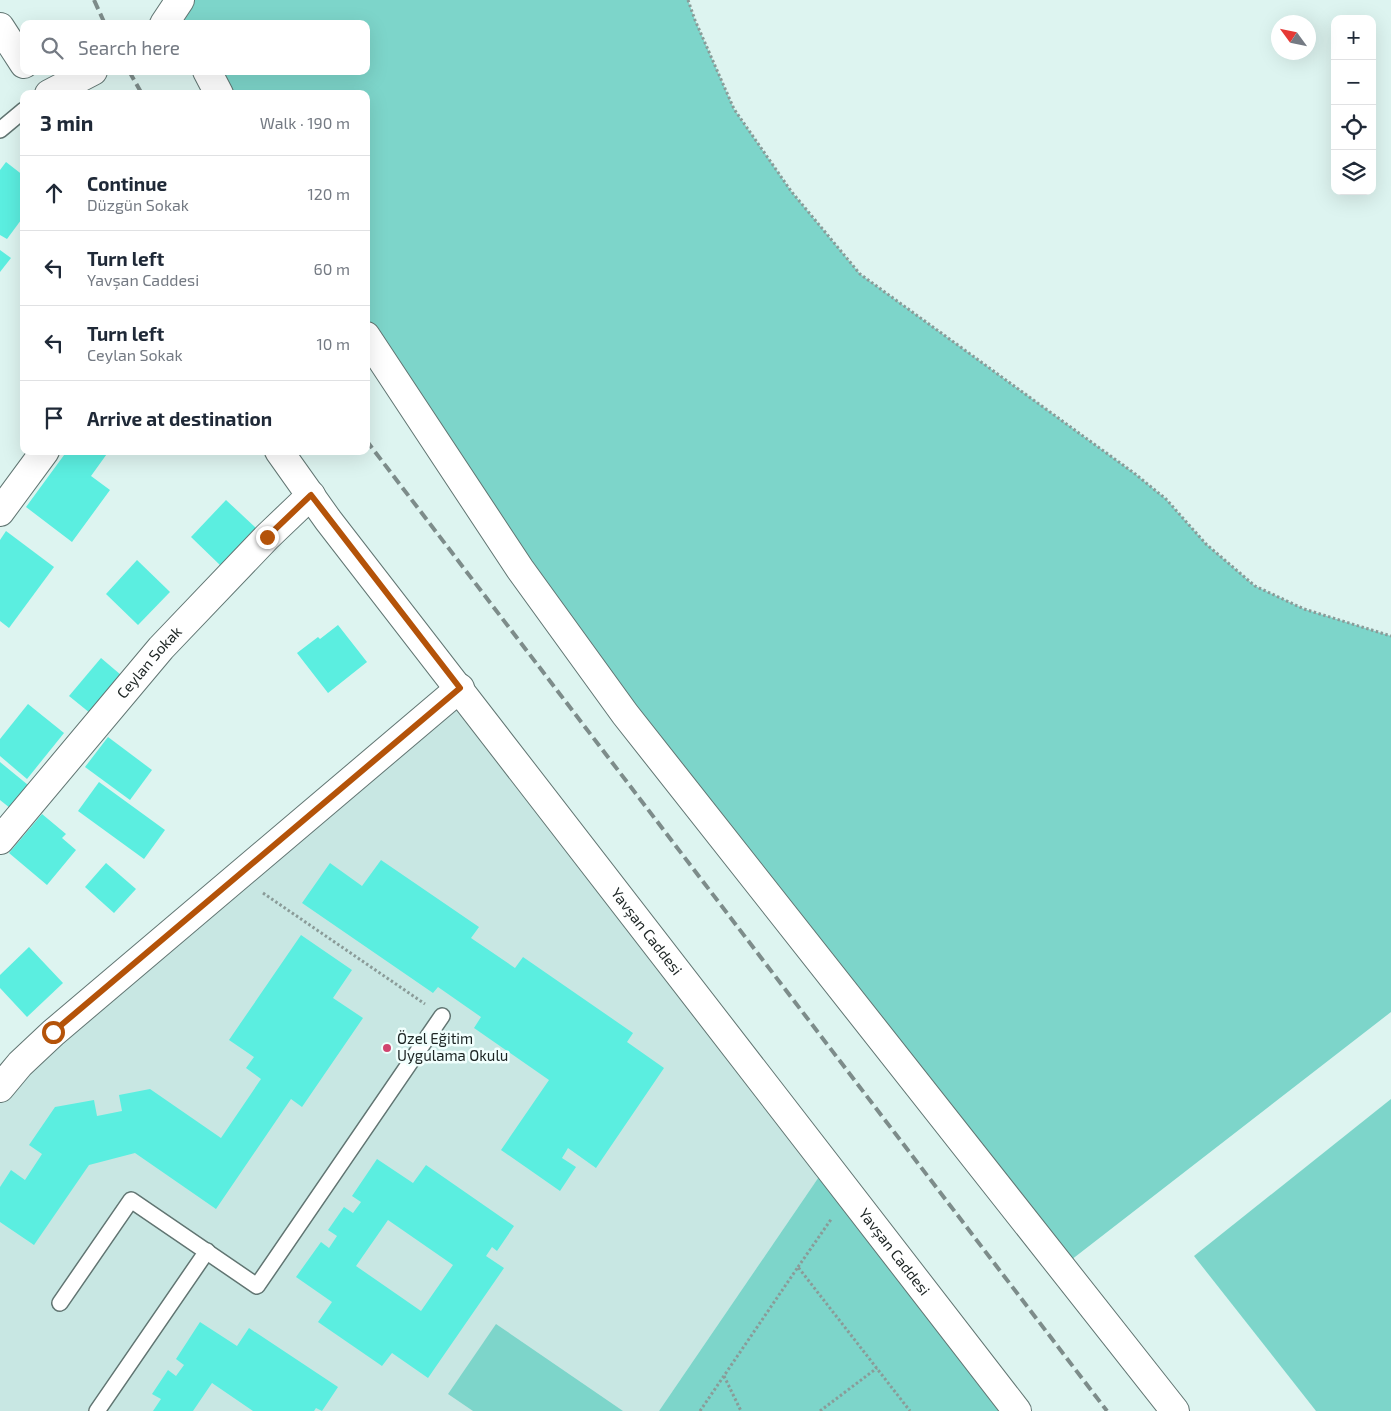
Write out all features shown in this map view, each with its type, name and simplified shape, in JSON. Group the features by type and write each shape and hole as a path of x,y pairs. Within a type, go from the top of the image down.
{"street":[{"path":"0,28 20,58"},
{"path":"31,75 40,90"},
{"path":"57,90 86,75"},
{"path":"209,75 217,90"},
{"path":"370,342 520,569 625,714 1175,1411"},
{"path":"0,512 42,455"},
{"name":"Yavşan Caddesi","path":"282,455 1017,1411"},
{"name":"Ceylan Sokak","path":"0,840 161,648 261,543 311,495"},
{"path":"0,1088 20,1064 53,1032 460,688"}],"lane":[{"path":"0,130 20,113"},
{"path":"60,1303 131,1200 257,1286 442,1016"},
{"path":"97,1411 207,1251"}],"path":[{"path":"688,0 734,109 791,191 860,274 1134,473 1166,499 1206,544 1255,586 1304,609 1391,636"},
{"path":"238,876 442,1016"},
{"path":"700,1411 849,1193"},
{"path":"798,1267 910,1411"},
{"path":"822,1410 877,1368"},
{"path":"724,1376 741,1411"}],"shaded area":[{"path":"180,0 688,0 734,109 791,191 860,274 1134,473 1166,499 1206,544 1255,586 1304,609 1391,636 1391,1012 1062,1267 625,714 370,342 370,90 217,90 209,75 370,75 370,20 179,20 174,10"},
{"name":"Özel Eğitim Uygulama Okulu","path":"460,688 827,1165 659,1411 0,1411 0,1088"},
{"path":"1391,1099 1391,1411 1316,1411 1194,1256"},
{"path":"827,1165 1017,1411 659,1411"},
{"path":"496,1324 623,1411 473,1411 448,1394"}],"building":[{"path":"6,162 20,173 20,221 7,239 0,235 0,170"},
{"path":"0,250 11,258 0,272"},
{"path":"64,455 106,455 91,476 110,490 72,542 26,507"},
{"path":"226,500 257,529 221,566 191,537"},
{"path":"6,531 54,567 9,628 0,621 0,540"},
{"path":"137,560 170,592 138,625 106,594"},
{"path":"338,625 367,662 328,693 297,653"},
{"path":"101,658 121,675 90,713 69,696"},
{"path":"28,704 64,733 27,779 0,756 0,739"},
{"path":"108,737 152,770 130,800 85,767"},
{"path":"0,762 28,785 10,808 0,800"},
{"path":"99,782 165,830 144,859 78,811"},
{"path":"42,814 66,834 62,838 76,850 47,885 9,853"},
{"path":"381,860 479,927 471,938 515,968 523,957 633,1033 627,1042 664,1068 596,1168 568,1148 562,1158 576,1167 560,1191 501,1150 549,1080 474,1028 481,1017 438,987 433,993 302,903 330,863 362,886"},
{"path":"106,863 136,889 114,913 85,887"},
{"path":"301,935 352,970 333,998 363,1018 302,1107 291,1099 216,1209 135,1153 89,1165 34,1245 0,1222 0,1187 11,1170 25,1180 42,1154 29,1145 55,1107 94,1100 97,1116 122,1111 119,1095 150,1089 221,1138 261,1079 246,1068 254,1057 229,1040"},
{"path":"29,947 63,983 27,1017 0,988 0,975"},
{"path":"377,1159 413,1183 426,1165 514,1226 497,1251 492,1247 486,1256 504,1268 428,1378 392,1353 382,1366 318,1322 332,1302 296,1277 321,1242 329,1248 337,1236 328,1230 344,1207 353,1213 361,1202 352,1196","holes":["388,1220 453,1265 421,1311 356,1266"]},
{"path":"200,1322 237,1346 249,1328 338,1387 322,1411 316,1408 314,1411 253,1411 212,1383 193,1411 153,1411 161,1399 152,1394 168,1370 176,1376 184,1365 176,1359"}],"railway":[{"path":"94,0 103,20"},
{"path":"131,75 140,90"},
{"path":"370,445 1107,1411"}],"place":[{"name":"Özel Eğitim Uygulama Okulu","path":"387,1048"}],"route":[{"path":"53,1032 460,688 328,520 311,495 267,537"}]}
